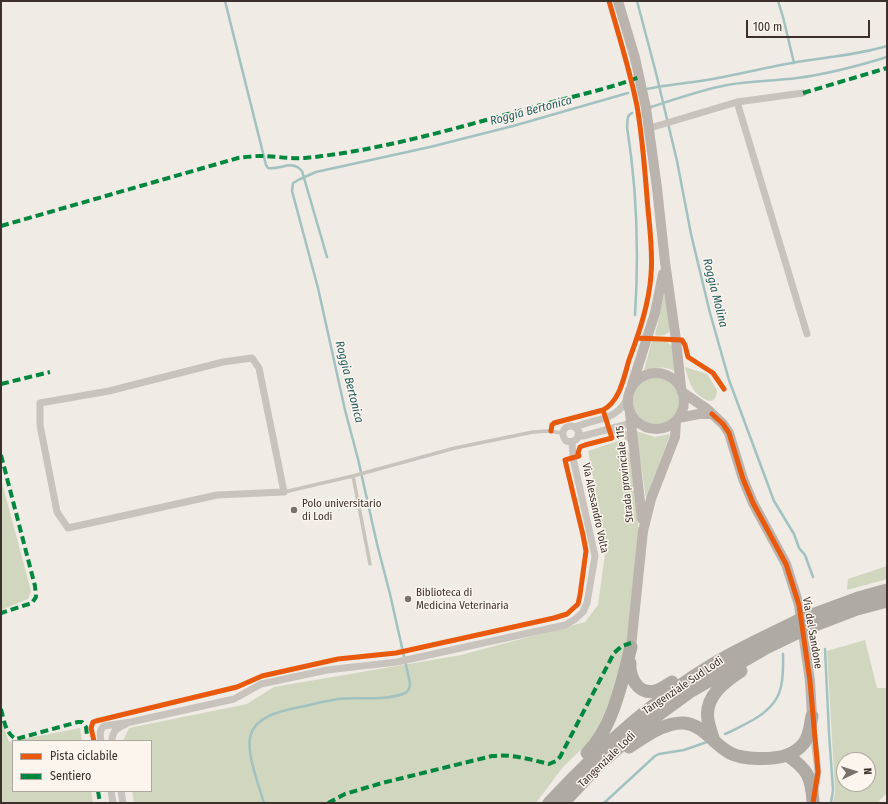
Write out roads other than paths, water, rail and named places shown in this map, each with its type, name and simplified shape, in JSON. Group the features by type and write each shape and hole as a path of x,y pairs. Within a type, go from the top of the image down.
{"highway":[{"name":"Tangenziale Sud Lodi","path":"549,803 572,778 616,736 655,704 701,671 760,640 804,624 858,598 887,590"},
{"name":"Tangenziale Lodi","path":"563,803 598,766 643,726 690,691 764,649 804,624 887,601"},
{"path":"631,647 630,671 632,679 645,691 654,692 682,676 701,671"},
{"path":"549,803 562,779 590,751 604,728 617,697 631,647"},
{"path":"714,741 708,719 708,712 716,691 727,680 760,658 764,649"},
{"path":"598,766 662,727 683,723 694,725 725,750 738,757 754,759 774,758 788,755 805,742 812,716"},
{"path":"788,755 808,774 812,783 813,802"}],"main road":[{"path":"618,1 642,88 650,128 665,262 684,405 682,414 669,426 660,429 651,429 634,421 628,405 630,391 655,313 665,262"},
{"path":"630,391 638,379 647,374 656,373 670,377 682,390"},
{"name":"Via del Sandone","path":"682,390 723,424 729,433 743,479 786,564 799,605 810,681 812,716"},
{"path":"677,420 699,414 712,414"},
{"name":"Strada provinciale 115","path":"631,647 643,531 651,499 675,437 677,420"},
{"name":"Strada provinciale 115","path":"634,421 634,443 641,498 643,531"}],"street":[{"path":"650,128 737,102 804,93"},
{"path":"737,102 807,334"},
{"path":"252,358 259,368 284,492 217,495 68,528 57,512 40,425 40,403 109,391 223,362 252,358"},
{"path":"575,427 578,430 578,436 575,441 566,441 563,433 566,427 575,427 613,415 623,407 630,391"},
{"path":"578,436 610,429 634,421"},
{"path":"610,429 626,434 634,443"},
{"name":"Via Alessandro Volta","path":"131,722 234,699 261,684 327,670 397,662 565,625 574,620 583,612 587,603 595,556 573,458 572,442"},
{"name":"Via del Sandone","path":"812,716 818,772 813,802"},
{"path":"101,740 101,728 104,726 131,722"},
{"path":"112,740 112,735 115,730 131,722"},
{"path":"111,792 113,803"},
{"path":"120,792 123,803"}],"lane":[{"path":"284,492 354,476 442,451 533,432 548,431 563,433"},
{"path":"354,476 370,564"}],"waterway":[{"path":"225,1 266,165 268,168 290,165 302,171 327,257"},
{"name":"Roggia Molina","path":"637,1 677,161 691,234 710,313 729,380 774,501 794,534 799,548 805,555 813,577"},
{"path":"778,1 794,63"},
{"name":"Roggia Bertonica","path":"647,89 707,80 808,60 865,52 887,46"},
{"path":"651,107 717,87 809,76 854,67 887,57"},
{"name":"Roggia Bertonica","path":"264,803 250,753 250,738 253,730 264,718 272,714 338,699 390,697 405,693 409,689 410,685 390,594 345,410 318,288 292,191 293,183 316,172 430,147 513,126 628,93"},
{"path":"632,113 628,117 627,127 635,197 637,244 635,315"},
{"path":"825,649 833,790 831,803"},
{"path":"725,734 763,714 776,700 782,684 783,654"},
{"path":"604,803 655,756 684,750 707,742"}],"place":[{"name":"Polo universitario di Lodi","path":"294,510"},
{"name":"Biblioteca di Medicina Veterinaria","path":"408,599"}]}
